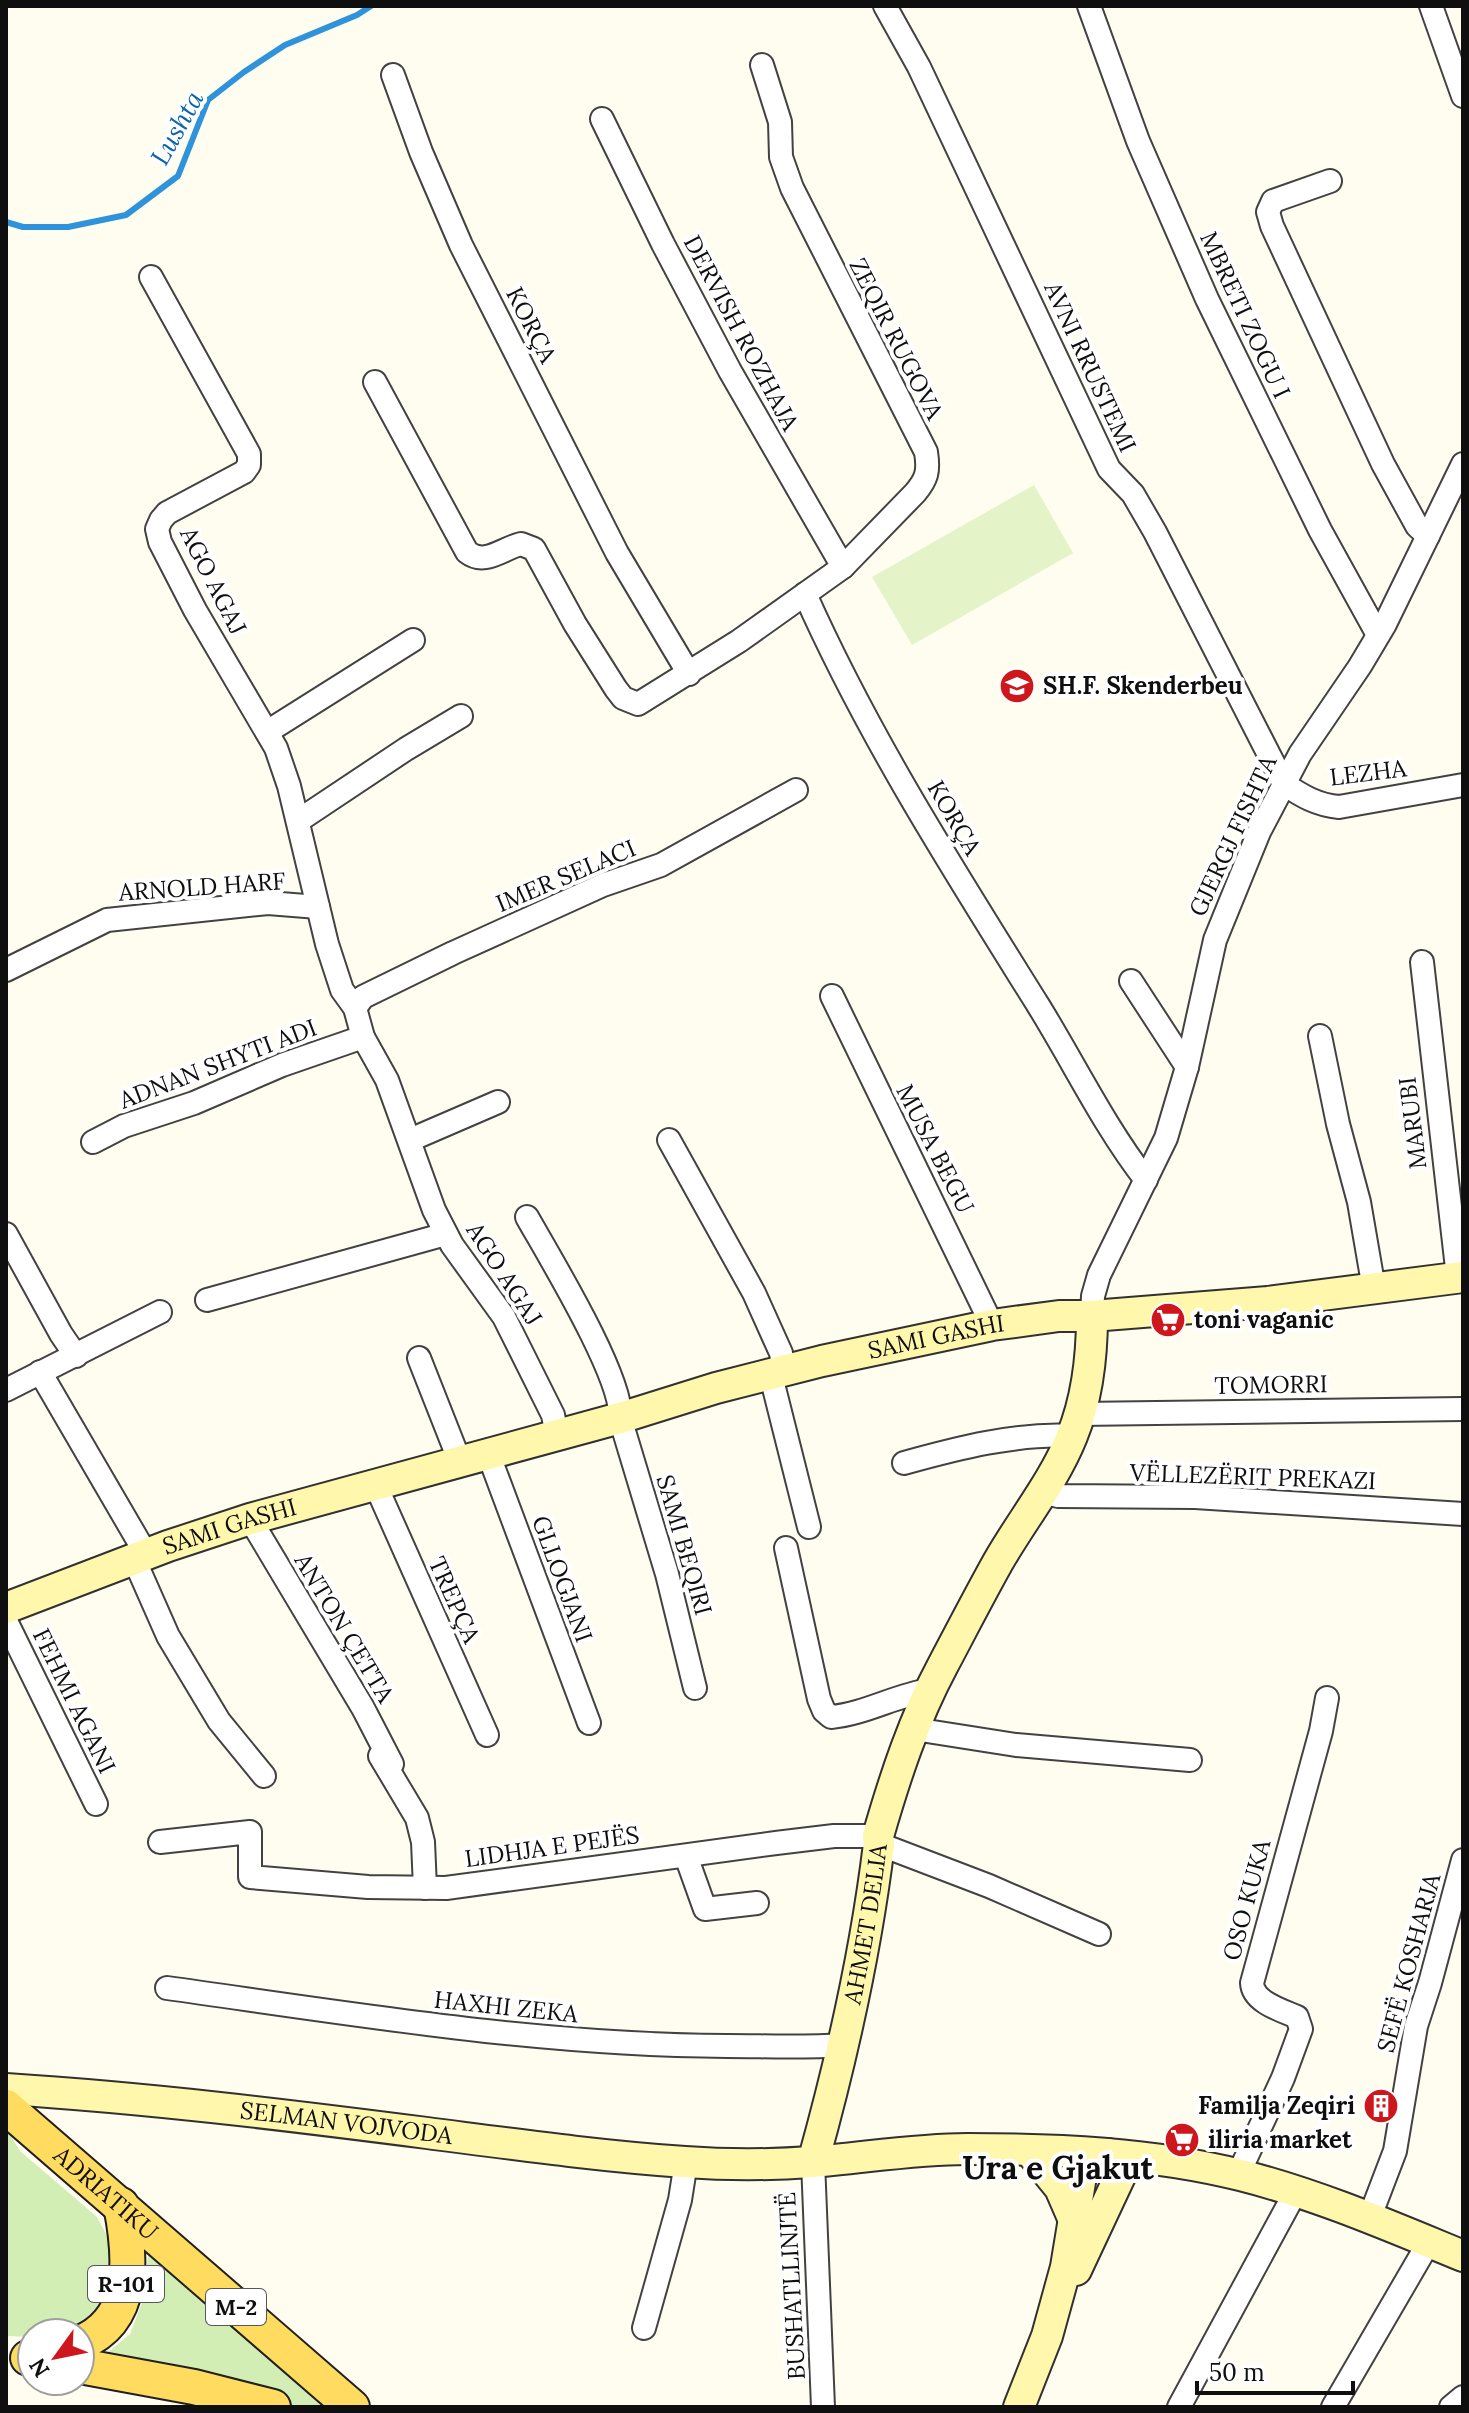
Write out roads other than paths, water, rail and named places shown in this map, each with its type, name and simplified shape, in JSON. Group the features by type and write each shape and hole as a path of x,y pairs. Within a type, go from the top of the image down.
{"main road":[{"name":"ADRIATIKU","path":"6,2107 352,2407"},
{"name":"R-101","path":"96,2335 110,2324 128,2278 128,2248 121,2205"},
{"path":"96,2369 194,2387 273,2407"}],"street":[{"name":"AVNI RRUSTEMI","path":"885,6 919,67 1109,469 1133,494 1155,532 1284,784"},
{"name":"MBRETI ZOGU I","path":"1089,6 1138,141 1207,299 1320,530 1378,635"},
{"path":"1431,6 1463,96"},
{"name":"ZEQIR RUGOVA","path":"762,65 780,122 781,157 792,188 926,452 929,469 926,480 915,493 843,567 805,594"},
{"name":"KORÇA","path":"393,75 421,152 461,245 617,553 689,674"},
{"name":"DERVISH ROZHAJA","path":"602,119 730,371 843,567"},
{"path":"1330,181 1273,201 1268,212 1383,464 1417,526 1428,536"},
{"name":"AGO AGAJ","path":"151,277 249,454 249,465 244,472 167,513 157,529 160,542 195,610 276,748 342,990 355,1008 363,1037 387,1080 434,1210 476,1282 504,1317 553,1415 557,1435"},
{"path":"375,382 467,552 476,559 483,559 521,544 534,549 575,624 623,698 638,704 689,674 805,594"},
{"name":"GJERGJ FISHTA","path":"1092,1316 1099,1275 1166,1138 1187,1067 1215,940 1259,832 1300,754 1378,635 1463,464"},
{"name":"KORÇA","path":"805,594 930,830 1127,1156 1146,1180"},
{"path":"267,732 413,640"},
{"path":"298,821 461,716"},
{"name":"LEZHA","path":"1284,784 1310,800 1339,807 1463,785"},
{"name":"IMER SELACI","path":"355,1008 363,997 453,953 603,885 683,854 796,790"},
{"name":"ARNOLD HARF","path":"6,970 107,920 268,903 318,907"},
{"name":"MARUBI","path":"1422,962 1460,1277"},
{"path":"1131,981 1187,1067"},
{"name":"MUSA BEGU","path":"832,996 992,1325"},
{"path":"1320,1036 1338,1124 1359,1202 1374,1289"},
{"name":"ADNAN SHYTI ADI","path":"93,1142 124,1126 194,1103 282,1065 363,1037"},
{"path":"410,1140 498,1102"},
{"path":"669,1140 772,1331 777,1373 809,1527"},
{"name":"SAMI BEQIRI","path":"527,1217 578,1309 618,1394 620,1418 667,1574 695,1688"},
{"path":"6,1234 76,1356"},
{"path":"207,1300 446,1234"},
{"name":"SAMI GASHI","path":"6,1608 140,1556 250,1519 777,1373 992,1325 1059,1316 1268,1302 1460,1277"},
{"path":"6,1390 160,1312"},
{"name":"AHMET DELIA","path":"813,2162 833,2091 868,1935 878,1840 898,1766 930,1690 999,1561 1042,1492 1075,1425 1091,1351 1092,1316"},
{"path":"419,1358 474,1457"},
{"path":"40,1372 140,1556 168,1636 219,1721 264,1776"},
{"name":"TOMORRI","path":"1075,1425 1463,1409"},
{"path":"904,1463 943,1452 1052,1435 1075,1425"},
{"name":"GLLOGJANI","path":"474,1457 589,1723"},
{"name":"TREPÇA","path":"376,1486 487,1735"},
{"name":"VËLLEZËRIT PREKAZI","path":"1042,1492 1075,1497 1195,1497 1463,1514"},
{"name":"ANTON ÇETTA","path":"250,1519 363,1708 417,1818 423,1842 425,1888"},
{"path":"786,1548 824,1711 831,1717 844,1716 908,1693 930,1690"},
{"name":"FEHMI AGANI","path":"6,1621 96,1804"},
{"name":"OSO KUKA","path":"1238,2175 1283,2078 1301,2029 1297,2017 1258,1998 1253,1992 1252,1983 1321,1731 1327,1698"},
{"path":"914,1729 1016,1745 1190,1760"},
{"name":"LIDHJA E PEJËS","path":"160,1842 250,1832 250,1877 368,1887 425,1888 527,1878 617,1863 834,1836 878,1840"},
{"path":"878,1840 1099,1934"},
{"path":"686,1856 705,1909 757,1903"},
{"name":"SEFË KOSHARJA","path":"1369,2219 1395,2151 1416,2026 1463,1860"},
{"name":"HAXHI ZEKA","path":"167,1988 347,2015 563,2040 667,2046 842,2045"},
{"name":"SELMAN VOJVODA","path":"6,2089 78,2094 686,2162 759,2165 919,2151 1030,2151 1182,2163 1296,2191 1463,2256"},
{"path":"1030,2151 1060,2188 1073,2218"},
{"path":"1054,2311 1066,2267 1081,2176 1091,2162 1119,2156"},
{"path":"1019,2407 1054,2311 1119,2156"},
{"path":"644,2328 680,2200 686,2162"},
{"name":"BUSHATLLINJTË","path":"813,2162 823,2407"},
{"path":"1179,2407 1296,2191"},
{"path":"1333,2407 1429,2242"},
{"path":"1451,2407 1463,2397"}],"waterway":[{"name":"Lushta","path":"6,222 23,227 68,227 126,215 178,176 208,100 285,45 357,15 371,6"}],"place":[{"name":"SH.F. Skenderbeu","path":"1017,686"},
{"name":"toni vaganic","path":"1168,1320"},
{"name":"Familja Zeqiri","path":"1381,2106"},
{"name":"iliria market","path":"1182,2140"}],"district":[{"name":"Ura e Gjakut","path":"1058,2168"}]}
